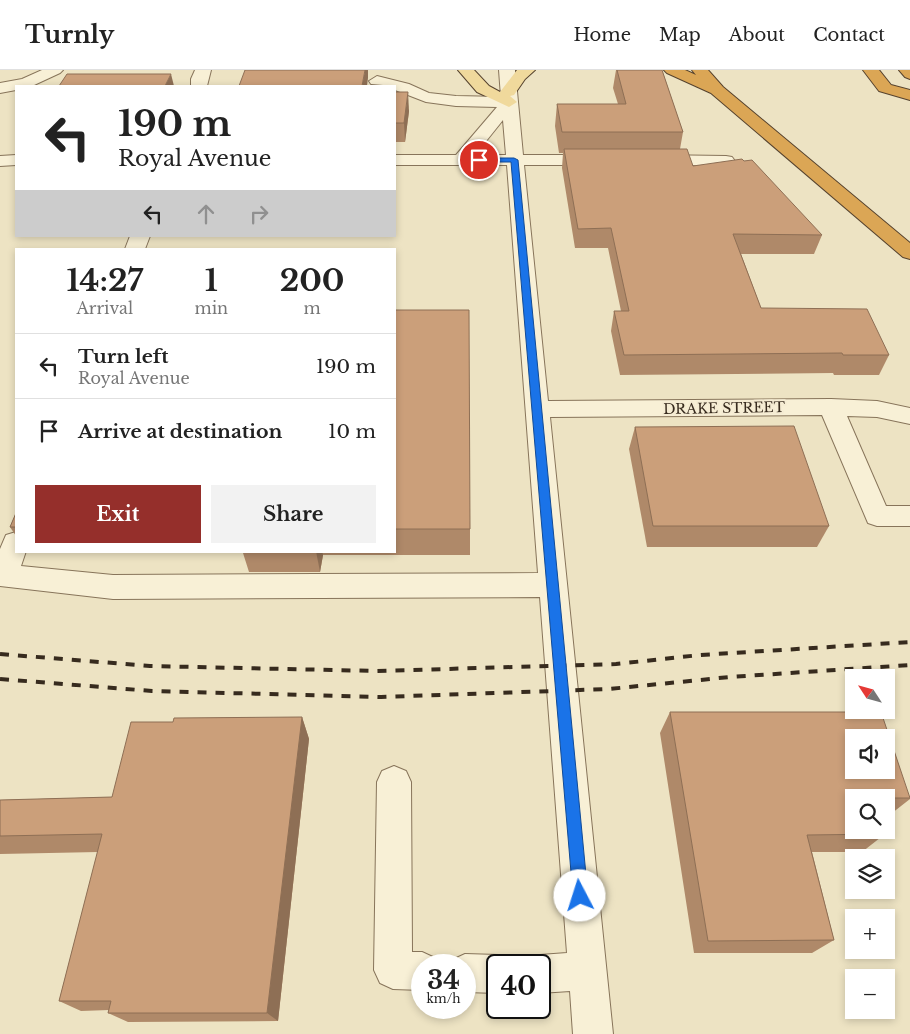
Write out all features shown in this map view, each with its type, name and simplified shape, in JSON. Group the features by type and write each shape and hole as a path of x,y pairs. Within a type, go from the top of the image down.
{"highway":[{"path":"672,70 717,90"},
{"path":"700,70 717,90 910,253"},
{"path":"871,70 885,88 910,95"},
{"path":"907,70 910,74"}],"main road":[{"path":"466,70 483,89 508,88 518,76 527,70"}],"street":[{"path":"16,85 26,83 55,70"},
{"path":"199,85 203,70"},
{"path":"362,71 426,97 456,101 508,88"},
{"path":"0,88 15,85"},
{"path":"461,160 508,88"},
{"path":"508,88 593,1034"},
{"path":"0,161 15,160"},
{"path":"396,160 619,160"},
{"path":"639,160 726,161"},
{"path":"831,407 876,516 910,516"},
{"name":"DRAKE STREET","path":"537,409 831,407 877,409 910,416"},
{"path":"15,546 3,576 113,587 552,585"},
{"path":"394,782 393,970 411,971"},
{"path":"551,973 587,971"}],"building":[{"path":"245,70 365,70 362,85 239,85"},
{"path":"617,70 662,70 683,132 562,132 557,104 626,104"},
{"path":"67,74 171,74 166,85 60,85"},
{"path":"396,92 408,92 404,123 396,123"},
{"path":"564,149 687,149 693,166 742,159 744,161 752,160 822,235 733,234 761,308 867,309 889,355 843,355 842,353 624,355 614,311 629,311 611,228 578,229"},
{"path":"396,310 469,310 470,529 396,529"},
{"path":"794,426 829,526 653,526 635,427"},
{"path":"15,515 15,527 10,527"},
{"path":"670,712 845,712 845,719 883,719 887,729 845,729 845,779 895,779 895,754 910,798 895,798 895,789 845,789 845,835 807,835 834,940 708,941"},
{"path":"302,717 267,1013 108,1013 111,1001 59,1001 102,834 0,836 0,800 112,797 131,722 173,722 174,718"}],"railway":[{"path":"0,654 150,666 377,671 616,664 700,655 910,642"},
{"path":"0,679 152,691 381,697 609,689 730,677 910,665"}],"route":[{"path":"479,160 514,160 580,896"}]}
